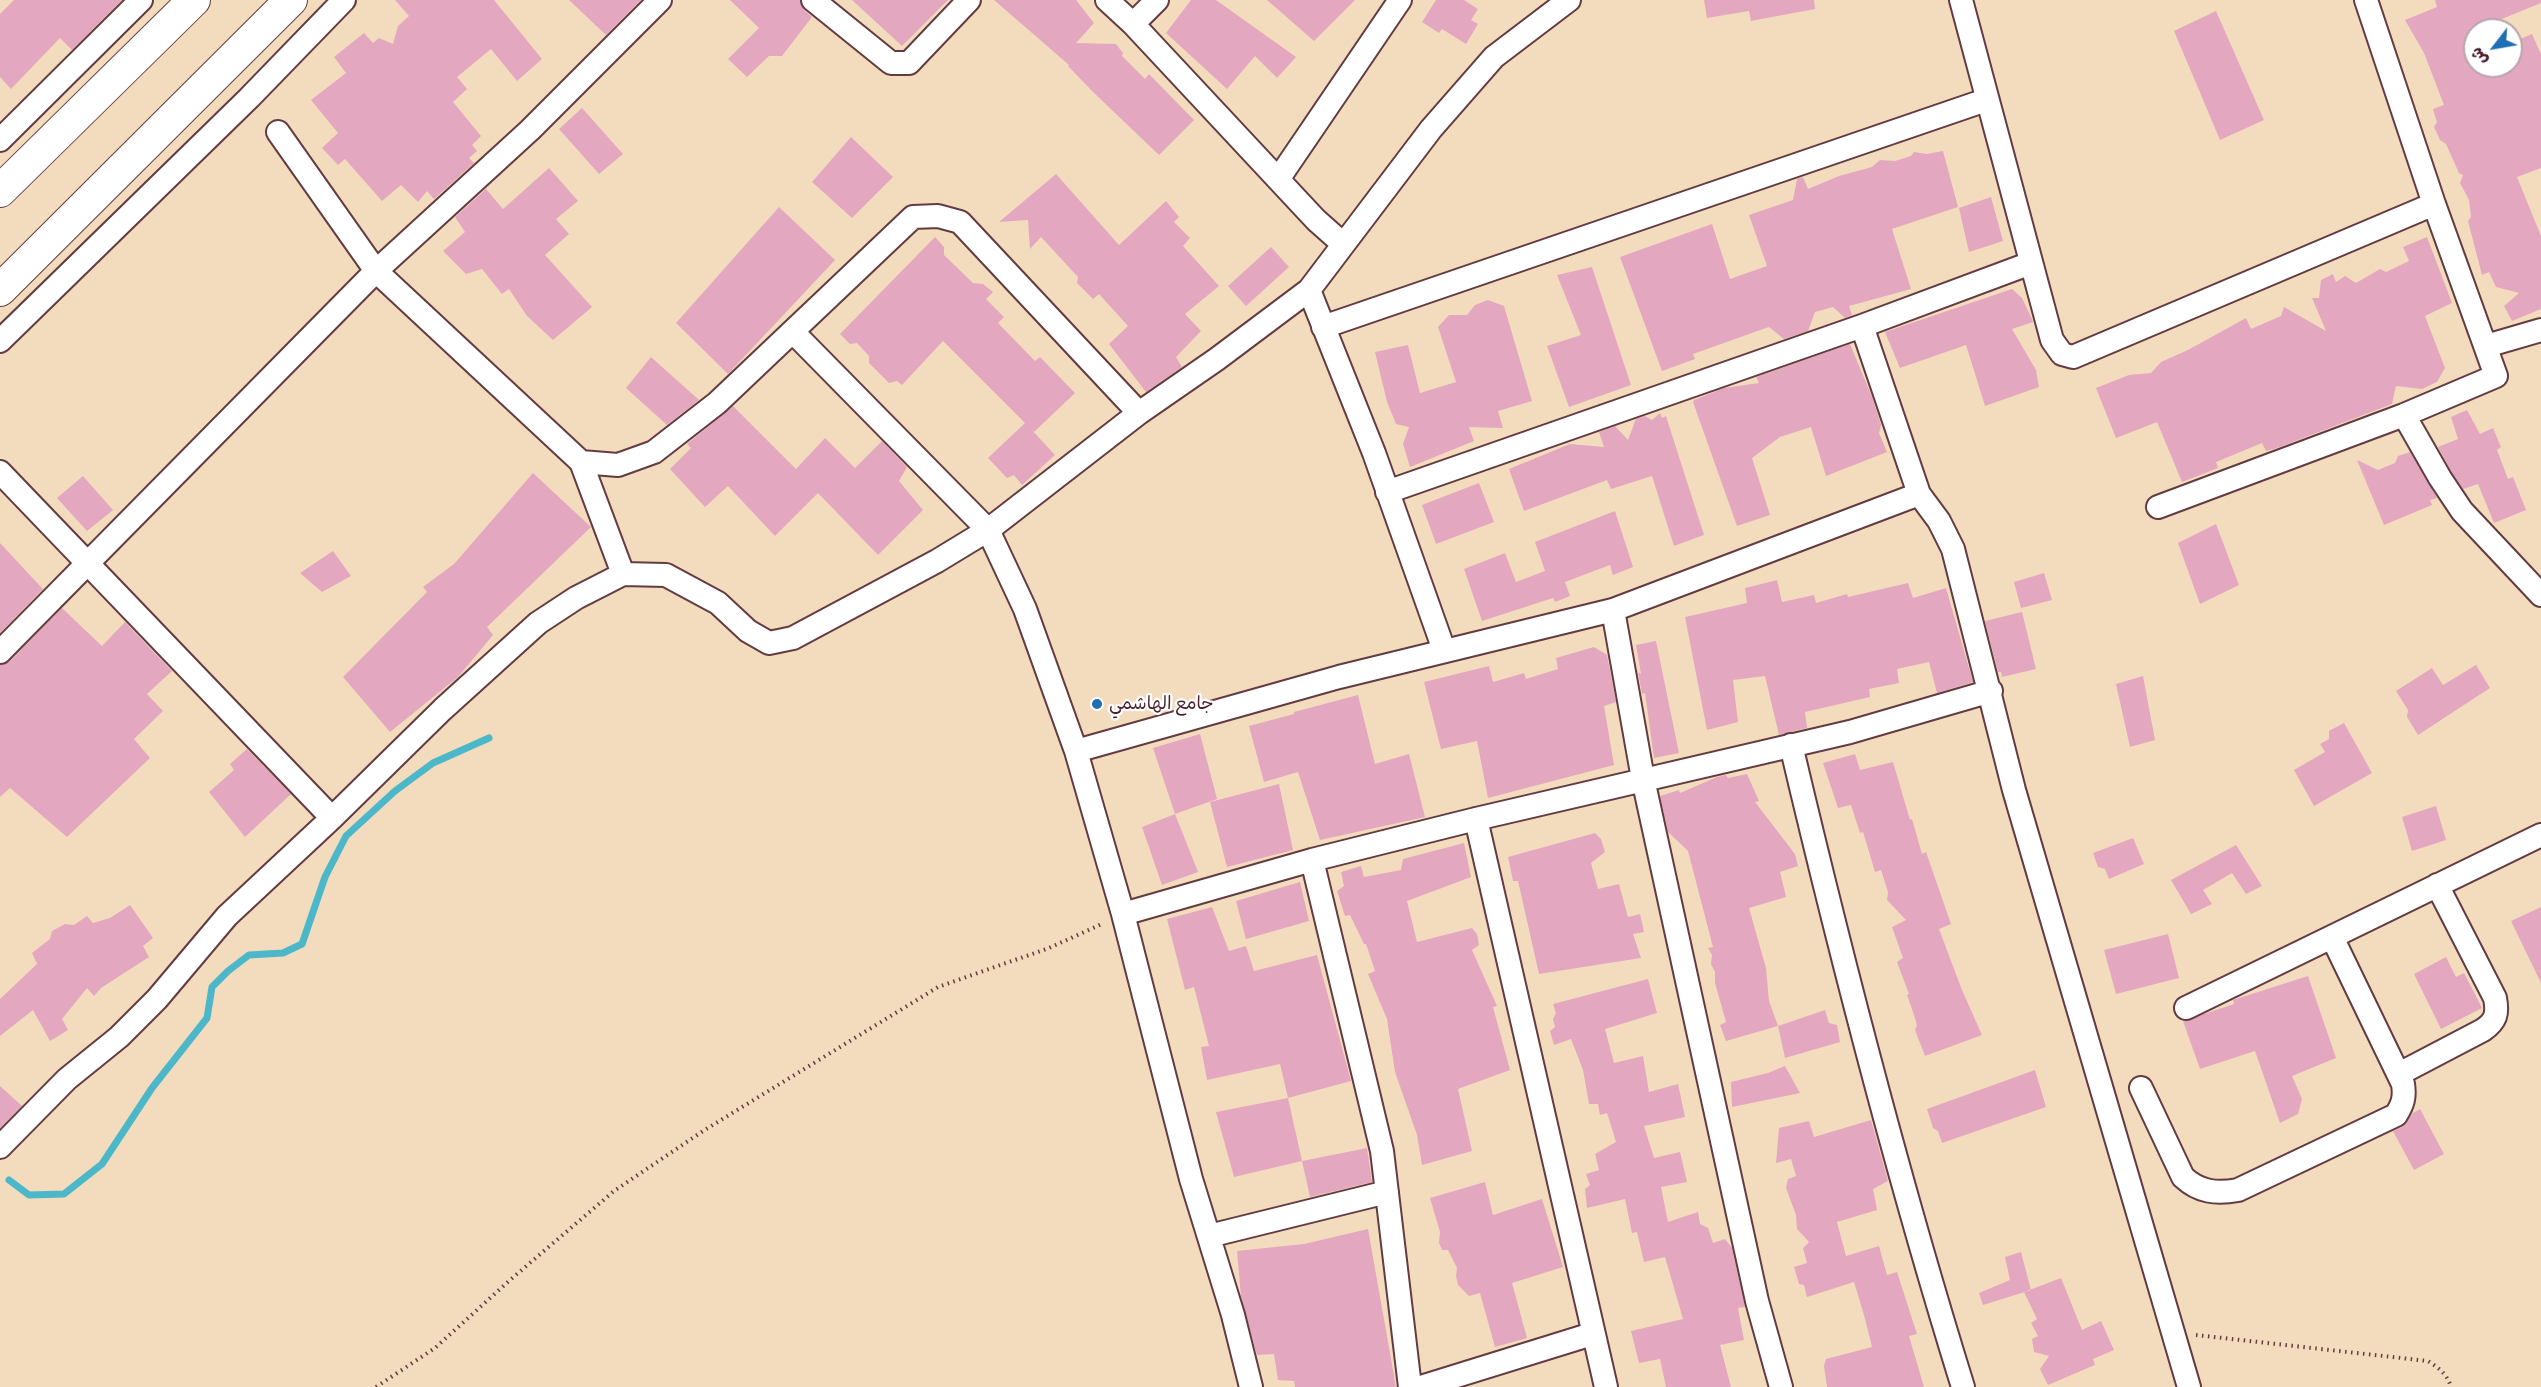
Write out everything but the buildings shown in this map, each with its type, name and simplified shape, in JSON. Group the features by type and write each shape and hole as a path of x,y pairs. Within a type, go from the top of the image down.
{"main road":[{"path":"0,191 194,0"},
{"path":"0,290 291,0"}],"street":[{"path":"0,140 141,0"},
{"path":"0,342 240,106 344,0"},
{"path":"0,652 376,271 530,130 660,0"},
{"path":"813,0 891,63 909,63 969,0"},
{"path":"1107,0 1133,24 1316,220 1343,244"},
{"path":"1133,24 1157,0"},
{"path":"1279,178 1400,0"},
{"path":"0,1147 68,1079 127,1029 157,999 227,916 332,818 443,709 538,623 576,598 623,574 666,575 718,603 748,631 769,643 794,638 937,561 988,530 1139,413 1217,359 1309,290 1431,129 1494,57 1569,0"},
{"path":"1961,0 2052,340 2062,354 2073,357 2434,204"},
{"path":"2158,507 2404,415 2496,376 2434,204 2366,0"},
{"path":"1323,327 1986,100"},
{"path":"278,132 376,271 581,462 623,574"},
{"path":"581,462 618,465 654,452 717,403 913,217 938,216 960,222 1139,413"},
{"path":"1387,492 1862,326 2031,263"},
{"path":"1309,290 1374,453 1444,650"},
{"path":"1862,326 1919,494 1939,520 1953,549 1991,691 2014,790 2189,1387"},
{"path":"2486,346 2541,330"},
{"path":"793,332 988,530 1024,609 1076,751 1124,914 1191,1179 1233,1314 1251,1387"},
{"path":"2404,415 2462,511 2541,595"},
{"path":"0,472 90,563 332,818"},
{"path":"1076,751 1339,677 1613,610 1919,494"},
{"path":"1613,610 1643,779 1710,1074 1757,1301 1781,1387"},
{"path":"1124,914 1312,860 1643,779 1850,732 1991,691"},
{"path":"1791,745 1874,1081 1920,1248 1963,1387"},
{"path":"1476,819 1592,1334 1606,1387"},
{"path":"2186,1008 2541,835"},
{"path":"1312,860 1382,1151 1410,1387"},
{"path":"2399,1074 2483,1030 2493,1023 2498,1011 2495,998 2437,885"},
{"path":"2141,1088 2183,1177 2193,1186 2221,1193 2238,1190 2396,1115 2402,1106 2404,1095 2399,1074 2332,937"},
{"path":"1209,1236 1387,1192"},
{"path":"1421,1387 1592,1334"}],"path":[{"path":"376,1387 435,1348 614,1191 703,1131 938,987 1049,948 1124,914"},
{"path":"2173,1332 2428,1361 2440,1368 2448,1378 2451,1387"}],"waterway":[{"path":"9,1180 29,1195 64,1194 102,1164 152,1088 207,1018 212,987 249,955 283,953 302,944 325,877 346,836 395,791 433,763 489,738"}],"place":[{"name":"جامع الهاشمي","path":"1097,704"}]}
